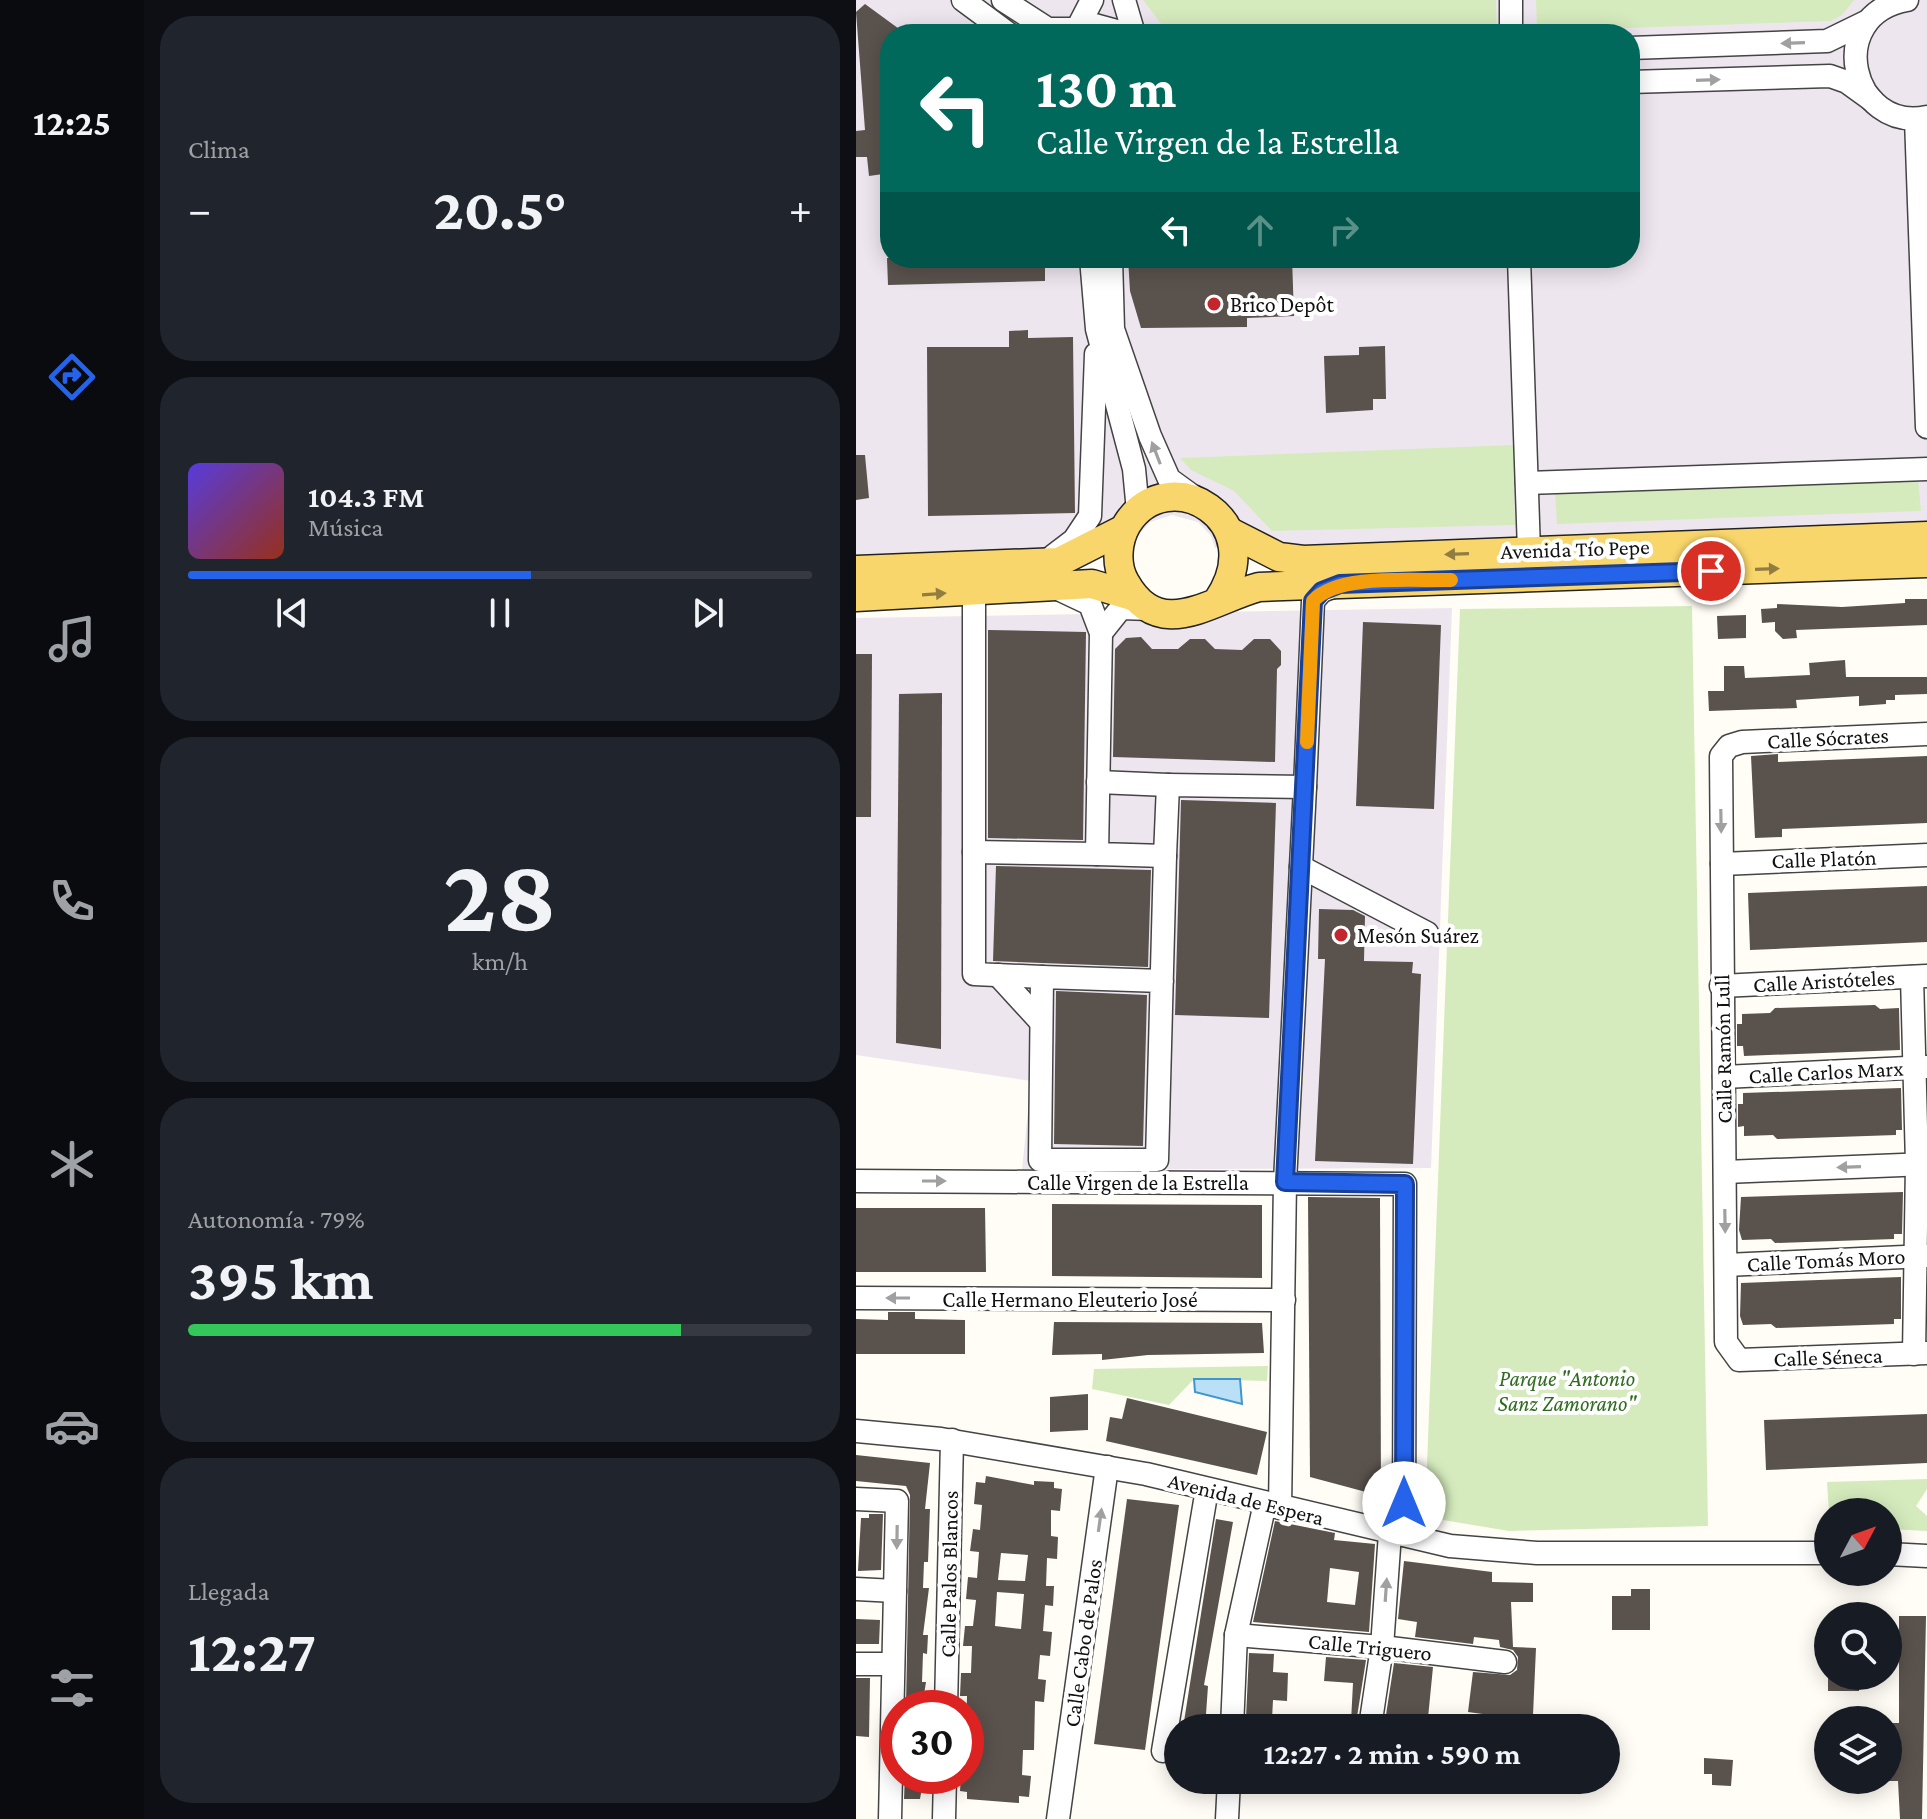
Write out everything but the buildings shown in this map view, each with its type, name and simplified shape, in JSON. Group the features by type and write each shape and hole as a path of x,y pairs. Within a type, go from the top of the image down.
{"main road":[{"path":"856,570 1047,575 1092,584 1184,615 1217,602 1234,570 1235,551 1230,532 1209,507 1181,498 1166,498 1047,575 974,591 856,597"},
{"path":"1131,520 1118,552 1120,575 1141,602"},
{"name":"Avenida Tío Pepe","path":"1230,532 1279,557 1303,560 1927,536"},
{"name":"Avenida Tío Pepe","path":"1217,602 1259,587 1303,594 1340,584 1927,563"}],"street":[{"path":"963,0 995,24"},
{"path":"1003,0 1040,24"},
{"path":"1076,24 1092,0"},
{"path":"1124,0 1129,24"},
{"path":"1511,0 1511,24"},
{"path":"1640,48 1827,41 1866,22 1891,3 1907,0"},
{"path":"1866,22 1855,51 1855,68 1861,85 1872,100"},
{"path":"1640,82 1830,76 1847,82 1889,113 1921,118 1927,427"},
{"path":"1092,268 1097,329 1090,516 1047,575 1090,604 1101,633 1097,854"},
{"path":"1111,268 1113,329 1162,468 1176,485 1209,507"},
{"path":"1519,268 1529,551"},
{"path":"1097,329 1134,469 1131,520"},
{"path":"1527,483 1927,469"},
{"path":"974,591 974,974 1162,981"},
{"path":"1233,1714 1236,1635 1272,1506 1284,1300 1285,1182 1305,787 1303,594"},
{"path":"1101,633 1121,608 1141,602"},
{"name":"Calle Sócrates","path":"1729,746 1742,742 1927,734"},
{"name":"Calle Ramón Lull","path":"1729,746 1721,756 1721,986 1726,1342 1731,1353"},
{"path":"1098,782 1305,787"},
{"path":"1042,977 1040,1160 1157,1160 1168,785"},
{"path":"974,852 1165,856"},
{"name":"Calle Platón","path":"1722,864 1927,855"},
{"path":"1301,867 1427,933"},
{"path":"998,975 1041,1022"},
{"path":"1919,976 1922,1164 1920,1353"},
{"name":"Calle Aristóteles","path":"1721,986 1919,976"},
{"name":"Calle Carlos Marx","path":"1724,1077 1921,1068"},
{"path":"1725,1172 1922,1164"},
{"name":"Calle Virgen de la Estrella","path":"856,1181 1405,1184 1397,1534"},
{"name":"Calle Tomás Moro","path":"1726,1265 1920,1256"},
{"name":"Calle Hermano Eleuterio José","path":"856,1298 1284,1300"},
{"name":"Calle Séneca","path":"1731,1353 1739,1360 1920,1353"},
{"name":"Avenida de Espera","path":"856,1431 952,1440 1107,1467 1450,1546 1537,1553 1814,1553"},
{"name":"Calle Palos Blancos","path":"946,1690 952,1440"},
{"name":"Calle Cabo de Palos","path":"1058,1819 1107,1467"},
{"path":"1163,1751 1207,1489"},
{"path":"856,1499 897,1501 890,1819"},
{"path":"1372,1714 1397,1534"},
{"path":"1902,1555 1927,1556"},
{"path":"856,1589 895,1591"},
{"name":"Calle Triguero","path":"1236,1635 1382,1647 1505,1662"},
{"path":"856,1664 893,1664"},
{"path":"944,1819 945,1794"},
{"path":"1227,1819 1228,1794"}],"shaded area":[{"path":"856,0 1927,0 1927,527 1215,548 1211,536 1198,522 1172,515 1150,522 1138,536 1132,555 856,567"},
{"path":"1452,608 1431,1168 1022,1170 1031,1081 856,1055 856,618"}],"green space":[{"path":"1143,0 1496,0 1497,24 1161,24"},
{"path":"1536,0 1854,0 1842,15 1831,21 1640,27 1640,24 1537,24"},
{"path":"1513,445 1515,525 1272,531 1234,491 1191,470 1180,458"},
{"path":"1918,478 1921,511 1557,524 1555,491"},
{"name":"Parque \"Antonio Sanz Zamorano\"","path":"1692,606 1708,1526 1509,1531 1425,1517 1460,609"},
{"path":"1268,1366 1267,1381 1194,1379 1169,1405 1092,1389 1094,1369"},
{"path":"1927,1479 1927,1489 1916,1506 1927,1516 1927,1531 1902,1530 1902,1498 1828,1498 1827,1482"}],"water":[{"path":"1194,1379 1240,1379 1242,1404 1195,1392"}],"slow traffic":[{"path":"1307,742 1313,601 1322,591 1340,584 1451,580"}],"place":[{"name":"Brico Depôt","path":"1214,304"},
{"name":"Mesón Suárez","path":"1341,935"}],"route":[{"path":"1404,1503 1405,1184 1285,1182 1313,601 1322,591 1340,584 1711,571"}]}
